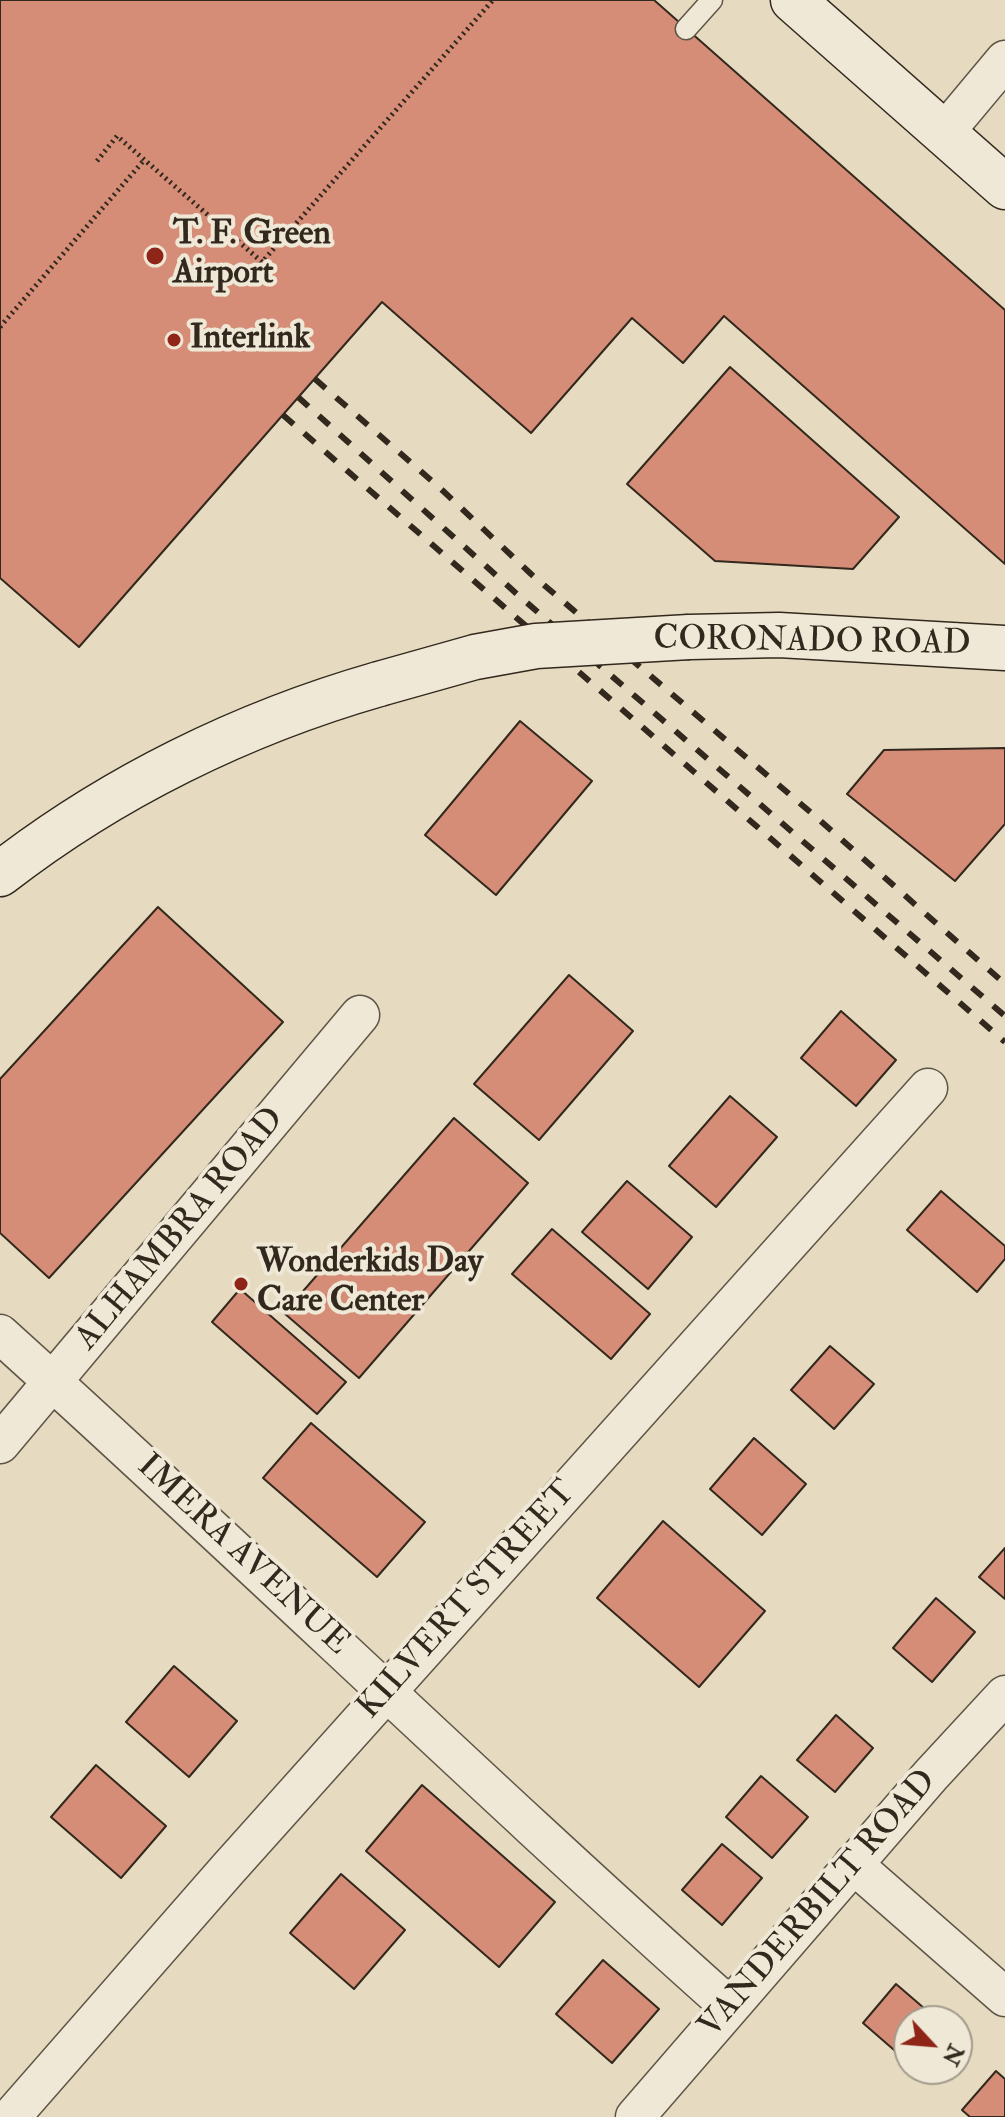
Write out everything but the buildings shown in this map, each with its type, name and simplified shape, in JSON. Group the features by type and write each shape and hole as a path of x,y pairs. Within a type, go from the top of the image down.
{"street":[{"path":"793,0 1005,187"},
{"path":"944,133 1005,60"},
{"name":"CORONADO ROAD","path":"0,874 102,802 225,739 337,696 475,657 536,646 779,635 1005,648"},
{"name":"ALHAMBRA ROAD","path":"0,1444 360,1015"},
{"name":"KILVERT STREET","path":"11,2117 228,1869 928,1088"},
{"name":"IMERA AVENUE","path":"0,1334 388,1691 569,1864 730,2007"},
{"name":"VANDERBILT ROAD","path":"635,2117 853,1864 1005,1695"},
{"path":"853,1864 1005,1997"}],"lane":[{"path":"686,29 712,0"}],"path":[{"path":"97,161 117,136 262,262 493,0"},
{"path":"0,327 145,159"}],"railway":[{"path":"315,379 440,488 531,574 815,816 1005,984"},
{"path":"298,397 518,595 1005,1016"},
{"path":"283,415 1005,1042"}],"place":[{"name":"T. F. Green Airport","path":"155,256"},
{"name":"Interlink","path":"174,340"},
{"name":"Wonderkids Day Care Center","path":"241,1284"}]}
